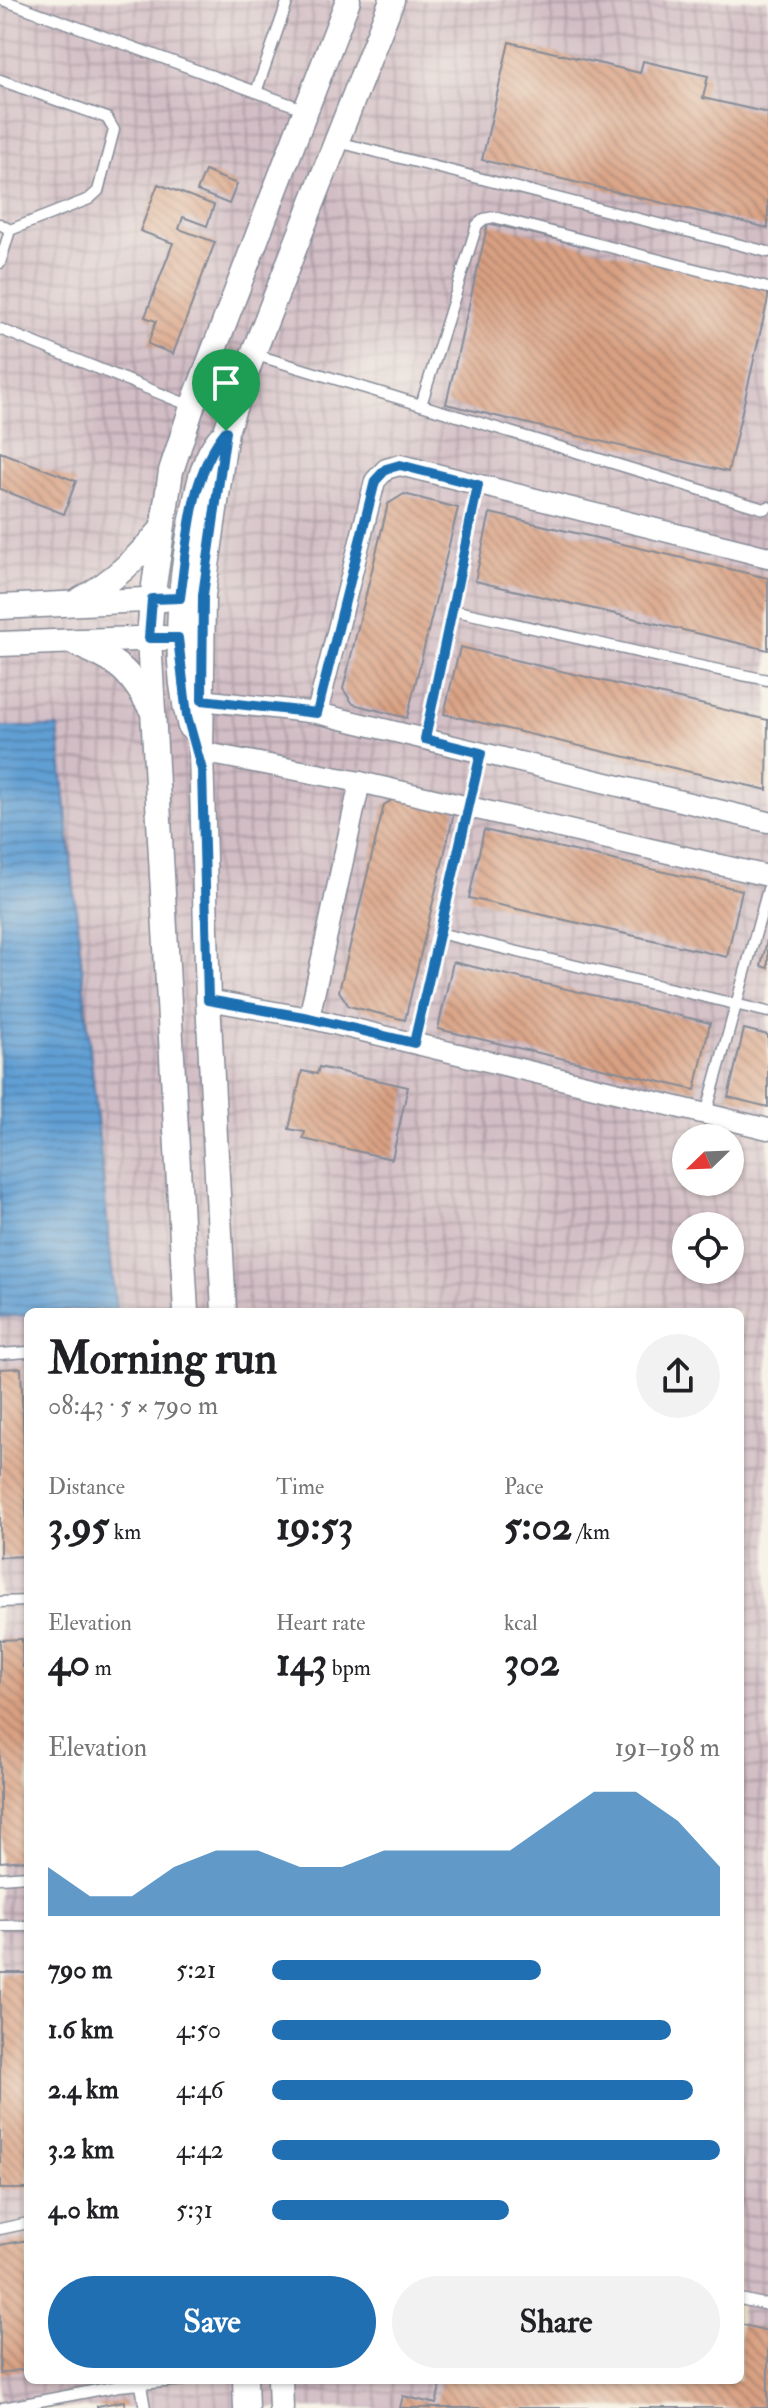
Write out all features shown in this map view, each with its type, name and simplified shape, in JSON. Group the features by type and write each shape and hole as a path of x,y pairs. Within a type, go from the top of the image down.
{"street":[{"path":"186,1308 149,638 152,599 171,471 192,407 348,0"},
{"path":"224,1308 208,1000 202,761 203,595 226,431 253,354 392,0"},
{"path":"202,761 187,716 178,638 180,598 201,474 215,445 226,431"},
{"path":"317,713 375,481 386,469 400,465 768,557"},
{"path":"74,603 107,585 132,563 162,529"},
{"path":"0,607 180,598"},
{"path":"0,644 178,638"},
{"path":"70,641 107,657 132,675 154,713"},
{"path":"202,700 317,713 768,822"},
{"path":"202,761 360,782 768,876"},
{"path":"309,1018 360,782"},
{"path":"208,1000 309,1018 768,1129"},
{"path":"245,2384 246,2408"},
{"path":"280,2384 281,2408"}],"lane":[{"path":"3,0 306,110"},
{"path":"256,92 288,0"},
{"path":"0,80 107,118 114,130 98,191 89,199 5,227 0,263"},
{"path":"338,142 768,252"},
{"path":"421,405 477,225 484,219 494,217 768,288"},
{"path":"0,329 192,407"},
{"path":"253,354 764,509 768,507"},
{"path":"425,739 478,485"},
{"path":"452,610 561,633 677,663 768,680"},
{"path":"414,1043 481,753"},
{"path":"706,1114 768,889"},
{"path":"439,933 768,1012"},
{"path":"0,1354 24,1352"},
{"path":"0,1602 24,1601"},
{"path":"0,1878 24,1876"},
{"path":"0,1926 24,1926"},
{"path":"0,2229 24,2224"},
{"path":"744,2300 768,2305"},
{"path":"3,2408 129,2384"},
{"path":"140,2384 145,2408"}],"shaded area":[{"path":"0,0 768,0 768,2408 0,2408"}],"water":[{"path":"0,727 58,727 116,1308 24,1308 24,1315 0,1317"}],"building":[{"path":"509,42 640,73 643,61 708,76 703,98 768,113 768,228 482,160"},
{"path":"205,171 237,184 229,204 197,191"},
{"path":"158,184 214,205 207,226 183,217 179,229 215,242 173,354 148,344 156,321 145,317 173,243 140,231"},
{"path":"488,223 768,290 728,472 446,404"},
{"path":"0,452 76,481 64,514 0,489"},
{"path":"404,494 458,508 407,718 353,704 343,689 388,504"},
{"path":"490,513 768,578 768,650 475,581"},
{"path":"460,647 768,720 767,790 444,714"},
{"path":"401,795 455,809 405,1020 349,1006 339,991 384,805"},
{"path":"484,830 742,890 727,957 469,898"},
{"path":"768,940 768,968 761,966"},
{"path":"453,962 710,1023 695,1090 438,1029"},
{"path":"744,1029 768,1035 768,1107 728,1097"},
{"path":"319,1067 408,1087 392,1159 303,1139 305,1132 289,1129 302,1071 317,1074"},
{"path":"21,1368 24,1556 0,1557 0,1369"},
{"path":"22,1639 24,1860 0,1862 0,1640"},
{"path":"0,1973 24,1973 24,2189 0,2189"},
{"path":"24,2241 24,2369 0,2374 0,2245"},
{"path":"744,2325 768,2331 768,2408 400,2408 403,2396 436,2404 441,2384 744,2384"},
{"path":"124,2401 125,2408 97,2408 97,2406"}],"route":[{"path":"226,431 203,595 202,700 317,713 375,481 386,469 400,465 478,485 425,739 481,753 414,1043 309,1018 208,1000 202,770 187,716 178,638 149,638 152,599 180,598 201,474 215,445 226,431"}]}
